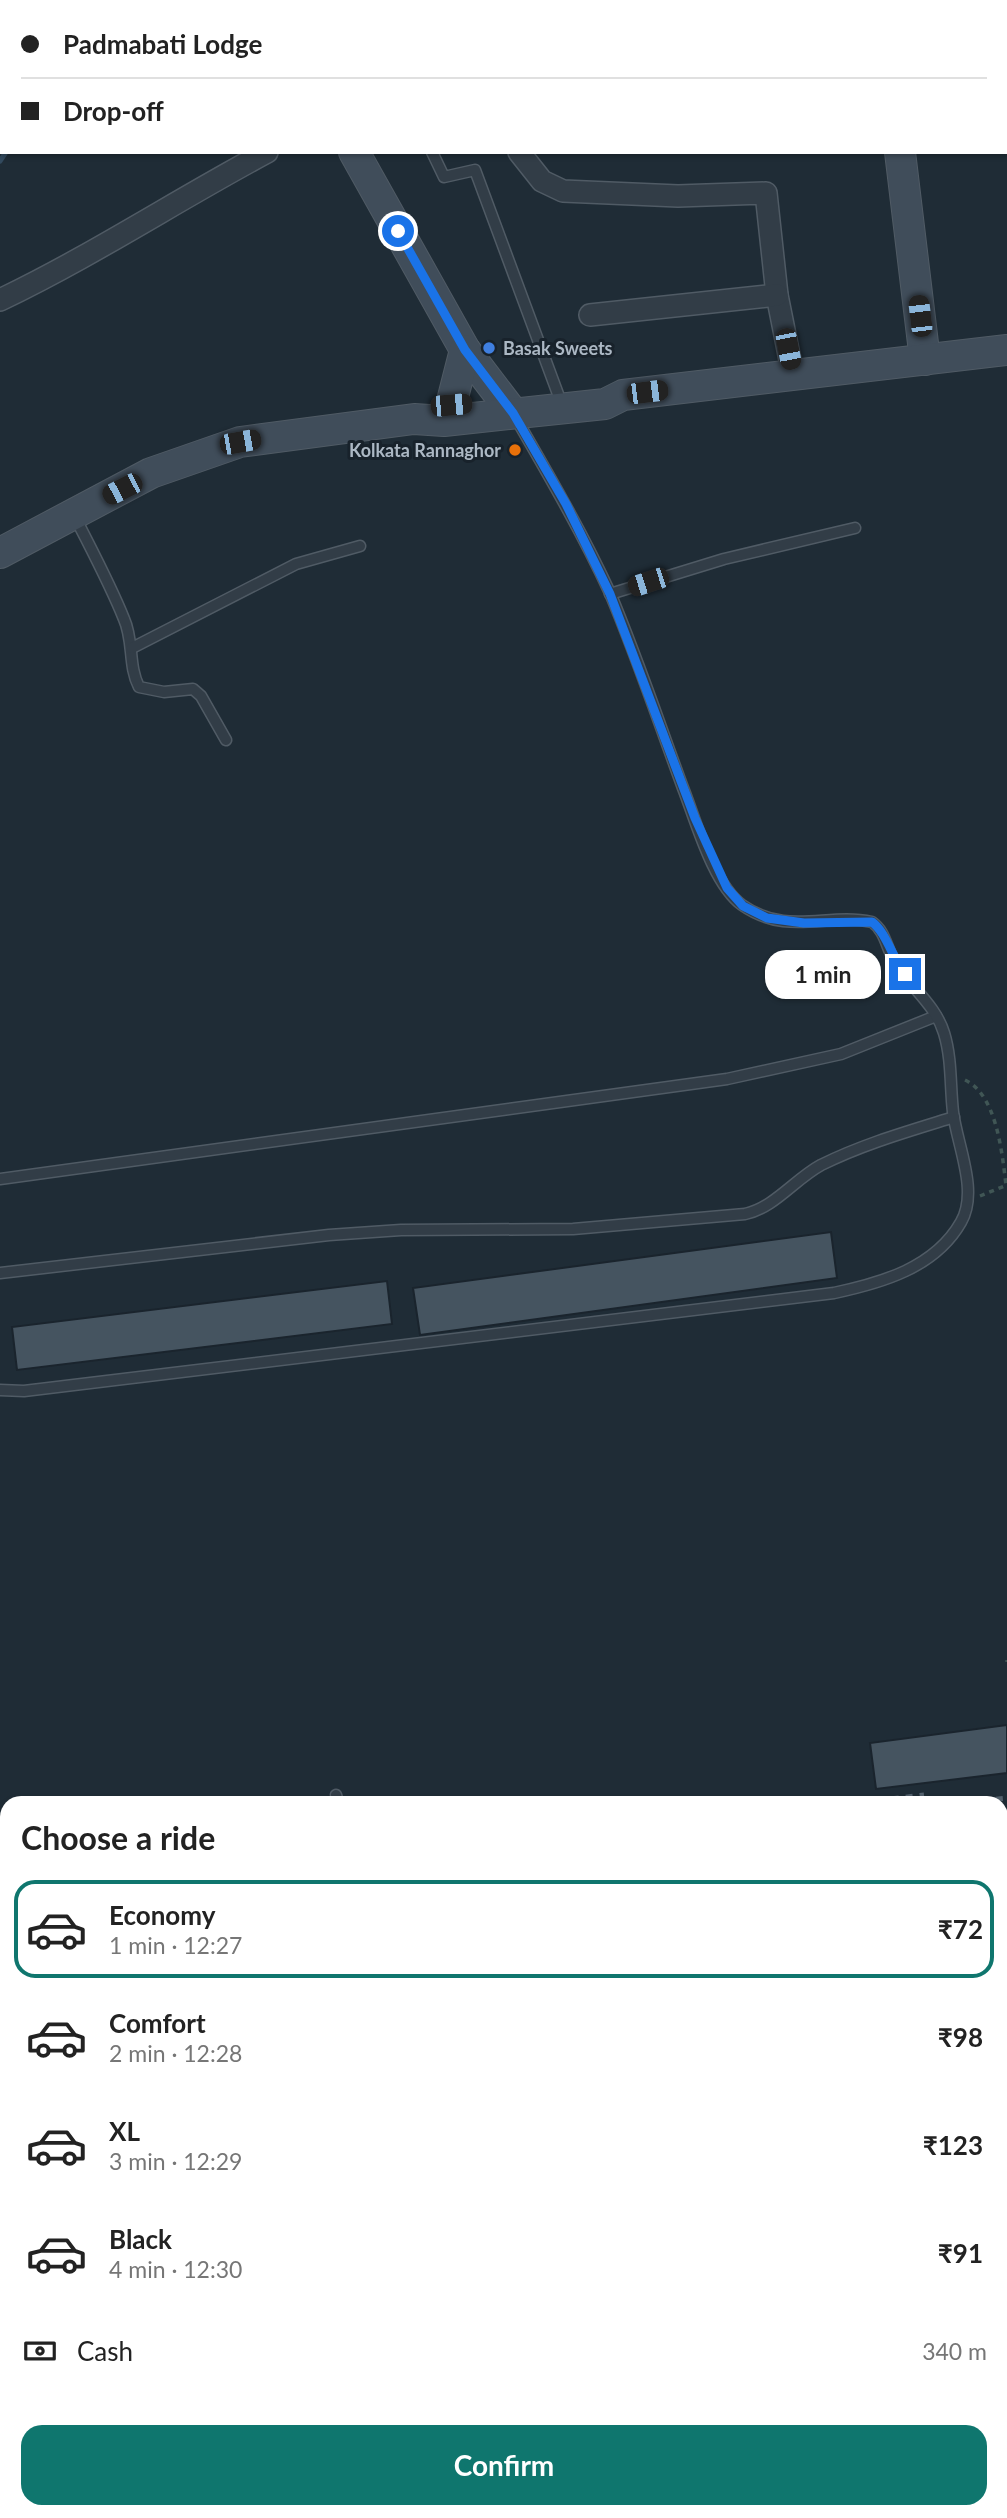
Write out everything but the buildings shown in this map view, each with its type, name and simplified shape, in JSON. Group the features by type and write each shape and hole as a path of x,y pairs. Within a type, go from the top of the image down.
{"main road":[{"path":"355,154 465,350 513,404"},
{"path":"901,163 925,360"},
{"path":"451,405 465,350"},
{"path":"0,553 151,473 212,449 269,436 414,419 444,421 558,394 601,389 623,394 1007,350"},
{"path":"414,419 428,408 451,405 605,404 623,394"}],"street":[{"path":"0,300 107,244 195,190 263,154"},
{"path":"521,154 542,181 562,191 652,195 766,193 777,295 793,376"},
{"path":"590,315 777,295"}],"lane":[{"path":"433,154 444,177 475,170 558,394"},
{"path":"0,1390 52,1388 834,1293 900,1275 932,1254 962,1220 967,1196 954,1116 952,1078 944,1031 936,1016 893,959 882,932 872,922 786,922 754,912 734,899 704,842 610,594 513,404"},
{"path":"74,514 124,617 132,648 132,667 139,687 164,692 193,690 201,696 226,740"},
{"path":"610,594 724,559 855,528"},
{"path":"132,648 296,564 360,546"},
{"path":"0,1179 727,1079 841,1054 936,1016"},
{"path":"0,1273 329,1235 413,1229 573,1229 745,1214 764,1209 798,1179 822,1165 865,1145 954,1116"}],"path":[{"path":"952,1078 968,1081 980,1090 988,1104 1007,1185 984,1195 967,1196"}],"waterway":[{"path":"0,161 5,154"}],"railway":[{"path":"915,1796 924,1795"}],"place":[{"name":"Basak Sweets","path":"489,348"},
{"name":"Kolkata Rannaghor","path":"515,450"}],"route":[{"path":"398,231 465,350 513,413 566,504 610,594 712,862 734,899 767,918 786,922 872,922 882,932 893,959 905,974"}]}
